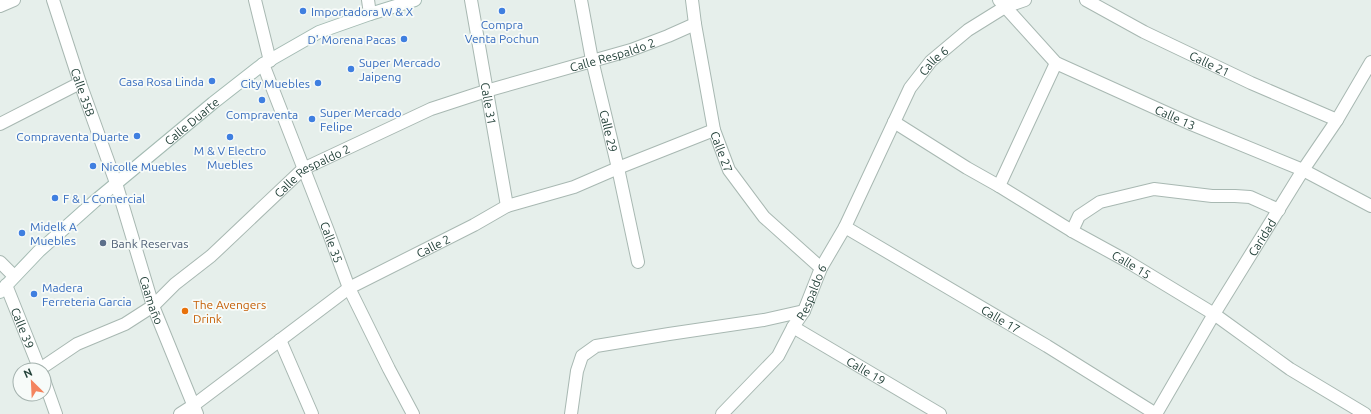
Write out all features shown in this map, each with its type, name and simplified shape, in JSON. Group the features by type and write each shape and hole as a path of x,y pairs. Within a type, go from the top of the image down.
{"street":[{"path":"0,6 14,0"},
{"name":"Calle 35B","path":"53,0 80,83 116,183"},
{"name":"Calle 35","path":"255,0 266,63 303,169 349,288 413,414"},
{"path":"368,0 370,14"},
{"name":"Calle Duarte","path":"7,284 39,251 116,183 213,103 266,63 319,32 415,0"},
{"name":"Calle 31","path":"471,0 507,206"},
{"name":"Calle 29","path":"581,0 592,60 618,168 638,262"},
{"name":"Calle 27","path":"692,0 694,24 714,130 729,170 764,217 821,268"},
{"name":"Calle 6","path":"878,155 910,88 931,61 1002,4 1025,0"},
{"name":"Calle 21","path":"1086,0 1158,39 1251,83 1337,120"},
{"name":"Calle 13","path":"1002,4 1056,63 1191,124 1304,170 1371,206"},
{"name":"Calle Respaldo 2","path":"52,364 77,344 125,324 153,306 175,284 211,256 303,169 431,109 486,91 631,50 694,24"},
{"name":"Caridad","path":"1156,414 1214,314 1337,120 1371,62"},
{"path":"999,186 1056,63"},
{"path":"0,124 80,83"},
{"name":"Calle 15","path":"894,122 967,168 1214,314 1290,369 1365,414"},
{"name":"Calle 2","path":"180,414 196,410 280,340 349,288 474,225 507,206 574,187 714,130"},
{"name":"Respaldo 6","path":"727,412 778,356 793,327 804,311 821,268 845,228 878,155"},
{"name":"Caamaño","path":"116,183 153,306 196,410"},
{"path":"1072,231 1079,216 1100,202 1154,189 1212,196 1250,197 1279,210"},
{"name":"Calle 17","path":"845,228 1047,346 1156,414"},
{"path":"0,262 7,284"},
{"name":"Calle 39","path":"7,284 37,362"},
{"path":"571,414 577,370 582,356 596,346 764,320 804,311"},
{"name":"Calle 19","path":"793,327 940,414"},
{"path":"280,340 312,414"},
{"name":"Calle 39","path":"52,402 56,414"}],"place":[{"name":"Importadora W & X","path":"303,11"},
{"name":"Compra Venta Pochun","path":"502,11"},
{"name":"D' Morena Pacas","path":"404,39"},
{"name":"Super Mercado Jaipeng","path":"351,69"},
{"name":"Casa Rosa Linda","path":"212,81"},
{"name":"City Muebles","path":"318,83"},
{"name":"Compraventa","path":"262,100"},
{"name":"Super Mercado Felipe","path":"312,119"},
{"name":"Compraventa Duarte","path":"137,136"},
{"name":"M & V Electro Muebles","path":"230,137"},
{"name":"Nicolle Muebles","path":"93,166"},
{"name":"F & L Comercial","path":"55,198"},
{"name":"Midelk A Muebles","path":"22,233"},
{"name":"Bank Reservas","path":"103,243"},
{"name":"Madera Ferreteria Garcia","path":"34,294"},
{"name":"The Avengers Drink","path":"185,311"}]}
